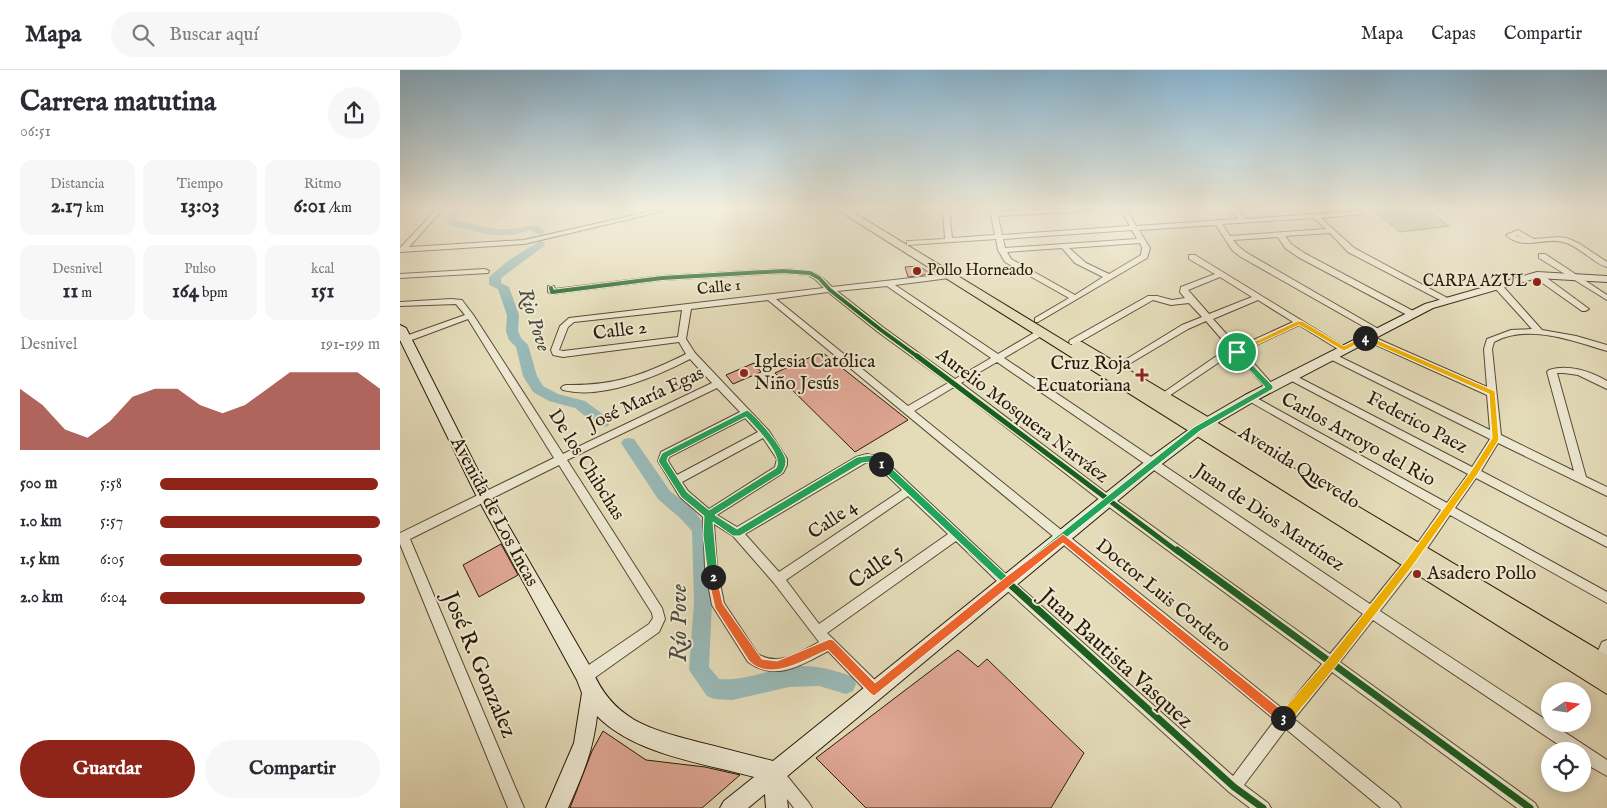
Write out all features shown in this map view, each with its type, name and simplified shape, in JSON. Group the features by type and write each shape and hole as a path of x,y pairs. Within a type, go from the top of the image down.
{"main road":[{"name":"Avenida Quevedo","path":"901,243 1038,320 1163,397 1202,426"},
{"name":"Avenida Quevedo","path":"910,244 1040,333 1202,426 1414,556 1607,684"},
{"path":"731,808 849,713 1006,582 1202,426 1250,398 1366,337 1412,314 1447,300 1537,275 1607,279"},
{"name":"Avenida de Los Incas","path":"402,334 484,497 588,685 612,718 636,733 652,740 774,772"},
{"name":"Avenida Quevedo","path":"1414,556 1605,658"},
{"path":"556,808 579,757 588,720 588,685"},
{"path":"774,772 777,808"}],"street":[{"path":"401,250 502,243"},
{"path":"910,244 915,243"},
{"path":"1000,243 1008,260 1014,265 1073,297"},
{"path":"1002,250 1104,243"},
{"path":"1038,320 1073,297 1144,256 1146,248 1144,243"},
{"path":"1232,243 1244,255 1378,331"},
{"path":"1286,243 1301,255 1412,314"},
{"path":"1344,243 1351,250 1447,300"},
{"path":"1571,243 1607,265"},
{"path":"1063,246 1070,256 1078,262 1109,277"},
{"path":"1542,256 1607,298"},
{"path":"1192,257 1344,349"},
{"path":"400,276 485,271"},
{"name":"Aurelio Mosquera Narváez","path":"551,288 550,292 556,292 662,278 795,271 810,273 1109,501 1530,808"},
{"name":"Calle 1","path":"563,354 556,353 555,350 564,326 572,320 771,298 954,274"},
{"path":"1221,274 1184,289 1184,292 1270,388"},
{"path":"1537,275 1585,309"},
{"name":"Juan de Dios Martínez","path":"888,283 1566,742"},
{"path":"1497,285 1540,333"},
{"name":"Doctor Luis Cordero","path":"771,298 1393,808"},
{"path":"1073,342 1151,298 1168,302 1190,300"},
{"path":"1116,368 1185,327 1257,298"},
{"name":"De los Chibchas","path":"400,304 459,302 470,316 658,612 659,619 654,628 588,685"},
{"path":"687,306 682,339 691,355 765,433 782,459 779,470 708,514"},
{"path":"402,334 470,316"},
{"path":"1163,397 1218,360 1300,322"},
{"path":"1234,787 1284,719 1332,662 1414,556 1474,473 1496,438 1488,349 1490,341 1497,336 1518,331 1540,333 1607,348"},
{"path":"907,411 1040,333"},
{"path":"1366,337 1492,393"},
{"name":"Calle 2","path":"563,354 682,339"},
{"path":"566,388 588,389 624,384 652,374 691,355"},
{"path":"1331,356 1607,492"},
{"path":"1588,483 1552,375 1555,370 1560,369 1594,377 1607,386"},
{"name":"Federico Paez","path":"1291,377 1607,542"},
{"name":"José María Egas","path":"402,538 560,459 719,383"},
{"name":"Carlos Arroyo del Rio","path":"1250,398 1607,598"},
{"path":"747,413 665,455 662,461 684,494 708,514 737,533 778,579 818,632 871,694"},
{"path":"675,481 765,433"},
{"name":"Juan Bautista Vasquez","path":"737,533 860,460 867,458 877,460 1006,582 1234,787 1248,802 1263,808"},
{"path":"1588,483 1607,483"},
{"name":"Calle 4","path":"778,579 908,491"},
{"path":"708,514 711,568 718,605 753,658 759,664 777,666 830,644"},
{"name":"Calle 5","path":"818,632 956,535"},
{"name":"José R. Gonzalez","path":"402,538 516,808"},
{"name":"Juan de Dios Martínez","path":"1591,759 1607,769"},
{"path":"774,772 804,808"}],"building":[{"name":"Pollo Horneado","path":"919,266 931,274 908,277 905,267"},
{"path":"822,352 908,420 855,452 775,373"},
{"name":"Iglesia Católica Niño Jesús","path":"754,363 761,372 733,384 726,375"},
{"path":"501,544 518,575 479,597 463,565"},
{"path":"958,650 978,667 987,659 1084,753 1051,808 866,808 816,758"},
{"path":"603,731 646,760 705,767 740,775 702,808 570,808 592,751"}],"waterway":[{"name":"Rio Pove","path":"540,244 495,277 495,285 503,287 513,315 512,331 515,340 522,345 530,376 538,389 554,398 580,404 603,422"},
{"name":"Río Pove","path":"629,443 664,495 686,513 700,529 703,602 699,670 714,689 732,690 789,677 819,676 846,684"}],"cycle path":[{"path":"551,288 552,292 662,278 783,271 810,273 819,278 830,290 881,330 956,384 1109,501 1530,808"},
{"path":"737,533 860,460 867,458 877,460 1006,582 1234,787 1263,808"}],"place":[{"name":"Pollo Horneado","path":"917,271"},
{"name":"CARPA AZUL","path":"1537,282"},
{"name":"Iglesia Católica Niño Jesús","path":"744,373"},
{"name":"Cruz Roja Ecuatoriana","path":"1142,375"},
{"name":"Asadero Pollo","path":"1417,574"}],"route":[{"path":"1237,352 1270,388 1197,429 1006,582 877,460 872,458 860,460 737,533 718,522 708,514 779,470 782,464 782,459 765,433 747,413 665,455 662,461 684,494 708,514 711,568 718,605 753,658 759,664 777,666 830,644 874,690 1063,538 1284,719 1411,562 1474,473 1496,438 1492,393 1366,337 1344,349 1300,322 1237,352"}]}
